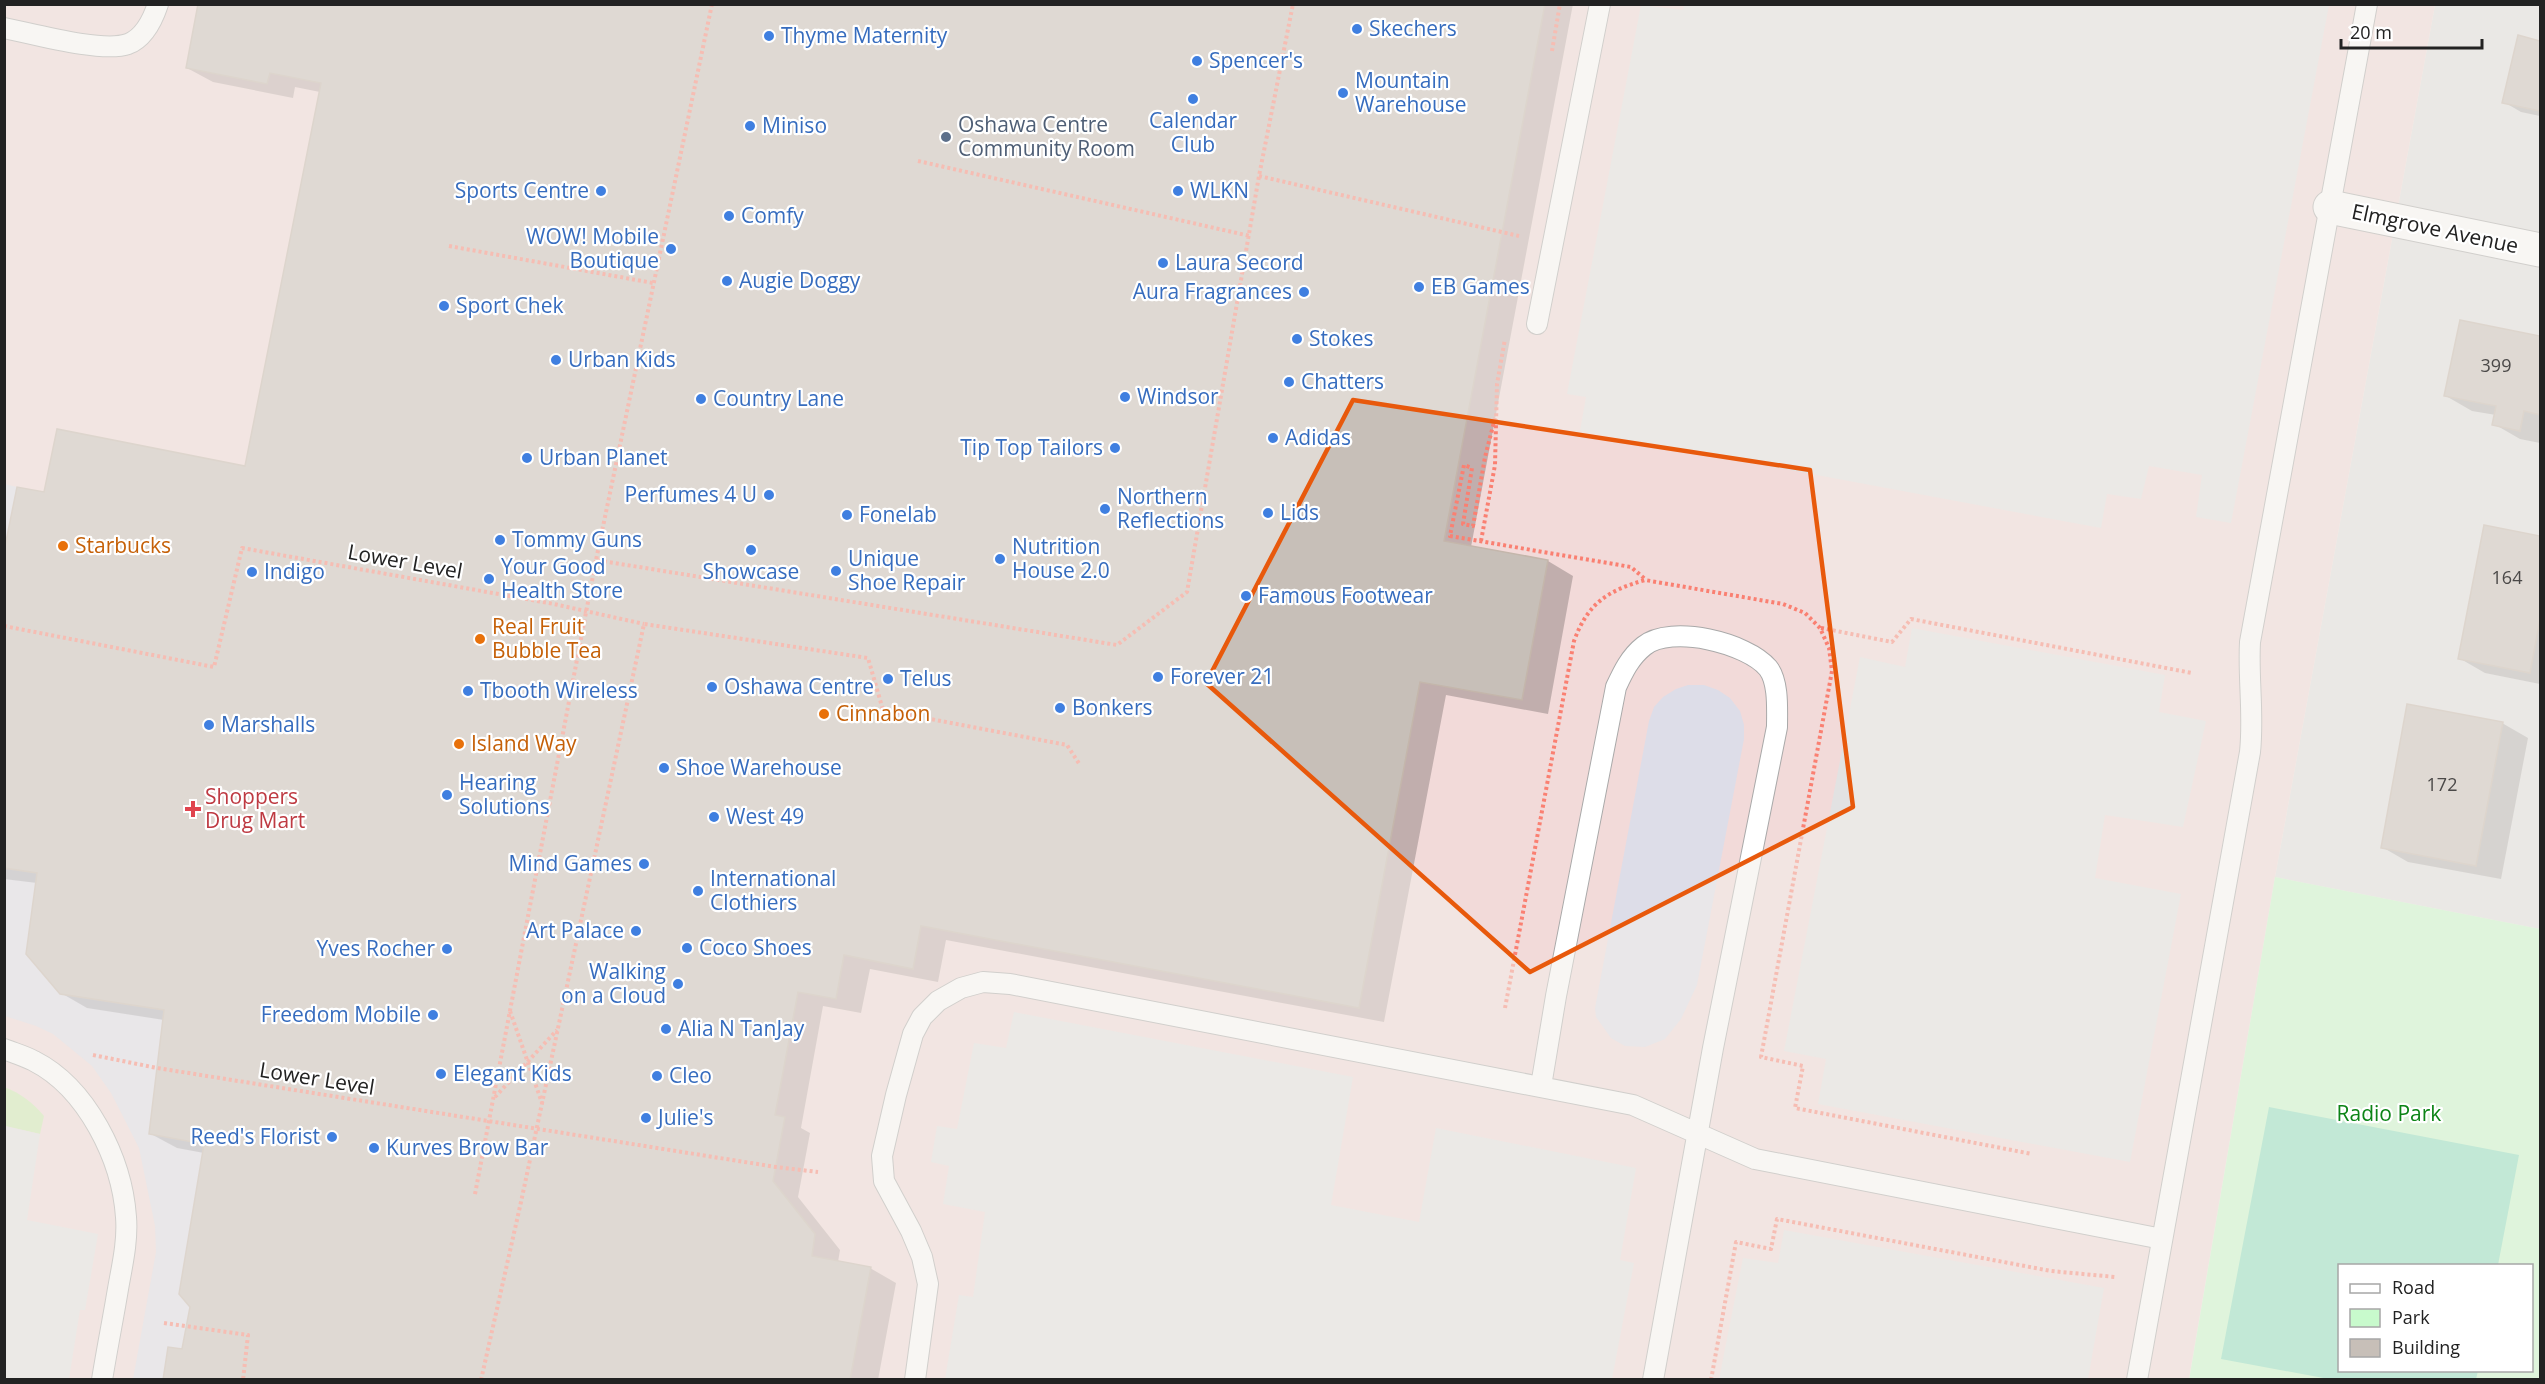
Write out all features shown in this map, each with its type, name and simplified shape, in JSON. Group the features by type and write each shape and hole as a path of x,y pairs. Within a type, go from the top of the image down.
{"street":[{"name":"Elmgrove Avenue","path":"2330,207 2541,250"}],"lane":[{"path":"4,28 108,47 129,43 144,33 158,4"},
{"path":"1537,324 1600,4"},
{"path":"2137,1380 2250,752 2253,719 2250,642 2367,4"},
{"path":"1541,1086 1616,687 1628,663 1645,644 1668,637 1710,638 1746,651 1769,669 1778,698 1777,727 1653,1380"},
{"path":"915,1380 928,1284 922,1257 911,1230 884,1181 882,1156 913,1034 922,1017 938,1001 961,988 983,982 1010,984 1633,1105 1755,1159 2162,1239"},
{"path":"4,1049 35,1061 62,1081 77,1096 103,1135 117,1172 126,1217 124,1257 102,1380"}],"path":[{"path":"475,1194 596,560 712,4"},
{"path":"596,560 1117,645 1187,592 1259,176 1293,4"},
{"path":"918,161 1250,236"},
{"path":"1259,176 1523,237"},
{"path":"449,246 653,283"},
{"path":"1481,541 1495,465 1496,412 1485,457 1473,526 1462,524 1472,468 1464,465 1450,536 1631,567 1646,580"},
{"name":"Lower Level","path":"4,626 214,667 242,548 554,604 644,624 868,658 883,710 1067,745 1080,765"},
{"path":"1820,628 1892,642 1911,619 2192,673"},
{"path":"481,1380 537,1129 644,624"},
{"path":"1505,1008 1574,641"},
{"path":"1832,671 1761,1057 1803,1066 1795,1108 2032,1154"},
{"path":"510,1010 542,1104"},
{"path":"494,1098 558,1029"},
{"name":"Lower Level","path":"93,1055 169,1070 818,1172"},
{"path":"1711,1380 1736,1242 1771,1249 1777,1220 2051,1271 2115,1277"},
{"path":"164,1323 248,1335 243,1380"}],"highlighted area":[{"path":"1353,400 1810,470 1853,807 1530,972 1206,683"}],"shaded area":[{"path":"5,5 2435,5 2275,877 2189,1379 5,1380"},
{"path":"1641,5 1683,10 1684,5 2329,5 2231,523 2196,517 2202,475 2149,466 2141,499 2107,494 2101,528 1580,431 1586,397 1567,394"},
{"path":"2435,5 2540,5 2540,929 2275,877"},
{"path":"5,484 17,487 5,552"},
{"path":"1912,628 2165,675 2159,712 2206,721 2183,827 2105,815 2095,878 2181,894 2130,1162 1818,1104 1826,1059 1784,1051 1860,657 1905,667"},
{"path":"1688,685 1704,685 1730,698 1740,711 1744,725 1744,739 1697,985 1681,1019 1665,1039 1645,1047 1625,1046 1611,1038 1596,1017 1595,1008 1649,721 1654,707 1663,697"},
{"path":"5,868 37,873 26,954 60,994 164,1010 149,1134 204,1144 179,1294 190,1307 182,1349 168,1347 163,1379 133,1379 156,1252 155,1226 139,1148 111,1093 92,1066 53,1034 5,1016"},
{"path":"1014,1012 1353,1077 1331,1205 1419,1222 1436,1128 1636,1168 1620,1260 1634,1263 1612,1379 945,1379 959,1295 973,1297 985,1212 943,1204 949,1166 931,1162 937,1126 957,1129 974,1043 1006,1048"},
{"path":"5,1126 40,1134 27,1220 98,1234 85,1310 80,1310 69,1379 5,1379"},
{"path":"1784,1230 2104,1288 2088,1379 1719,1379 1743,1258 1778,1263"}],"green space":[{"name":"Radio Park","path":"2275,877 2540,929 2540,1379 2189,1380"},
{"path":"4,1087 26,1099 44,1116 40,1134 5,1126"},
{"path":"2269,1107 2519,1155 2498,1264 2338,1264 2338,1372 2478,1372 2476,1379 2329,1379 2221,1359"}],"building":[{"name":"Oshawa Centre","path":"198,4 1545,4 1444,541 1548,560 1522,700 1420,682 1359,1008 921,926 913,969 844,955 836,999 798,992 775,1115 785,1117 773,1181 815,1234 812,1256 871,1267 850,1380 163,1380 168,1347 182,1349 190,1307 179,1294 204,1144 149,1134 164,1010 60,994 26,954 37,873 4,868 4,551 17,487 44,492 57,429 245,466 321,83 270,73 267,84 186,68"},
{"path":"2518,35 2540,41 2540,111 2502,103"},
{"path":"2460,320 2540,336 2540,415 2524,411 2520,431 2492,425 2496,406 2444,396"},
{"path":"2484,525 2540,536 2540,619 2530,673 2458,659"},
{"path":"2407,704 2503,722 2476,866 2381,848"}],"place":[{"name":"Skechers","path":"1357,29"},
{"name":"Thyme Maternity","path":"769,36"},
{"name":"Spencer's","path":"1197,61"},
{"name":"Mountain Warehouse","path":"1343,93"},
{"name":"Calendar Club","path":"1193,99"},
{"name":"Miniso","path":"750,126"},
{"name":"Oshawa Centre Community Room","path":"946,137"},
{"name":"Sports Centre","path":"601,191"},
{"name":"WLKN","path":"1178,191"},
{"name":"Comfy","path":"729,216"},
{"name":"WOW! Mobile Boutique","path":"671,249"},
{"name":"Laura Secord","path":"1163,263"},
{"name":"Augie Doggy","path":"727,281"},
{"name":"EB Games","path":"1419,287"},
{"name":"Aura Fragrances","path":"1304,292"},
{"name":"Sport Chek","path":"444,306"},
{"name":"Stokes","path":"1297,339"},
{"name":"Urban Kids","path":"556,360"},
{"name":"Chatters","path":"1289,382"},
{"name":"Windsor","path":"1125,397"},
{"name":"Country Lane","path":"701,399"},
{"name":"Adidas","path":"1273,438"},
{"name":"Tip Top Tailors","path":"1115,448"},
{"name":"Urban Planet","path":"527,458"},
{"name":"Perfumes 4 U","path":"769,495"},
{"name":"Northern Reflections","path":"1105,509"},
{"name":"Lids","path":"1268,513"},
{"name":"Fonelab","path":"847,515"},
{"name":"Tommy Guns","path":"500,540"},
{"name":"Starbucks","path":"63,546"},
{"name":"Showcase","path":"751,550"},
{"name":"Nutrition House 2.0","path":"1000,559"},
{"name":"Unique Shoe Repair","path":"836,571"},
{"name":"Indigo","path":"252,572"},
{"name":"Your Good Health Store","path":"489,579"},
{"name":"Famous Footwear","path":"1246,596"},
{"name":"Real Fruit Bubble Tea","path":"480,639"},
{"name":"Forever 21","path":"1158,677"},
{"name":"Telus","path":"888,679"},
{"name":"Oshawa Centre","path":"712,687"},
{"name":"Tbooth Wireless","path":"468,691"},
{"name":"Bonkers","path":"1060,708"},
{"name":"Cinnabon","path":"824,714"},
{"name":"Marshalls","path":"209,725"},
{"name":"Island Way","path":"459,744"},
{"name":"Shoe Warehouse","path":"664,768"},
{"name":"Hearing Solutions","path":"447,795"},
{"name":"Shoppers Drug Mart","path":"193,809"},
{"name":"West 49","path":"714,817"},
{"name":"Mind Games","path":"644,864"},
{"name":"International Clothiers","path":"698,891"},
{"name":"Art Palace","path":"636,931"},
{"name":"Coco Shoes","path":"687,948"},
{"name":"Yves Rocher","path":"447,949"},
{"name":"Walking on a Cloud","path":"678,984"},
{"name":"Freedom Mobile","path":"433,1015"},
{"name":"Alia N TanJay","path":"666,1029"},
{"name":"Elegant Kids","path":"441,1074"},
{"name":"Cleo","path":"657,1076"},
{"name":"Julie's","path":"646,1118"},
{"name":"Reed's Florist","path":"332,1137"},
{"name":"Kurves Brow Bar","path":"374,1148"}]}
